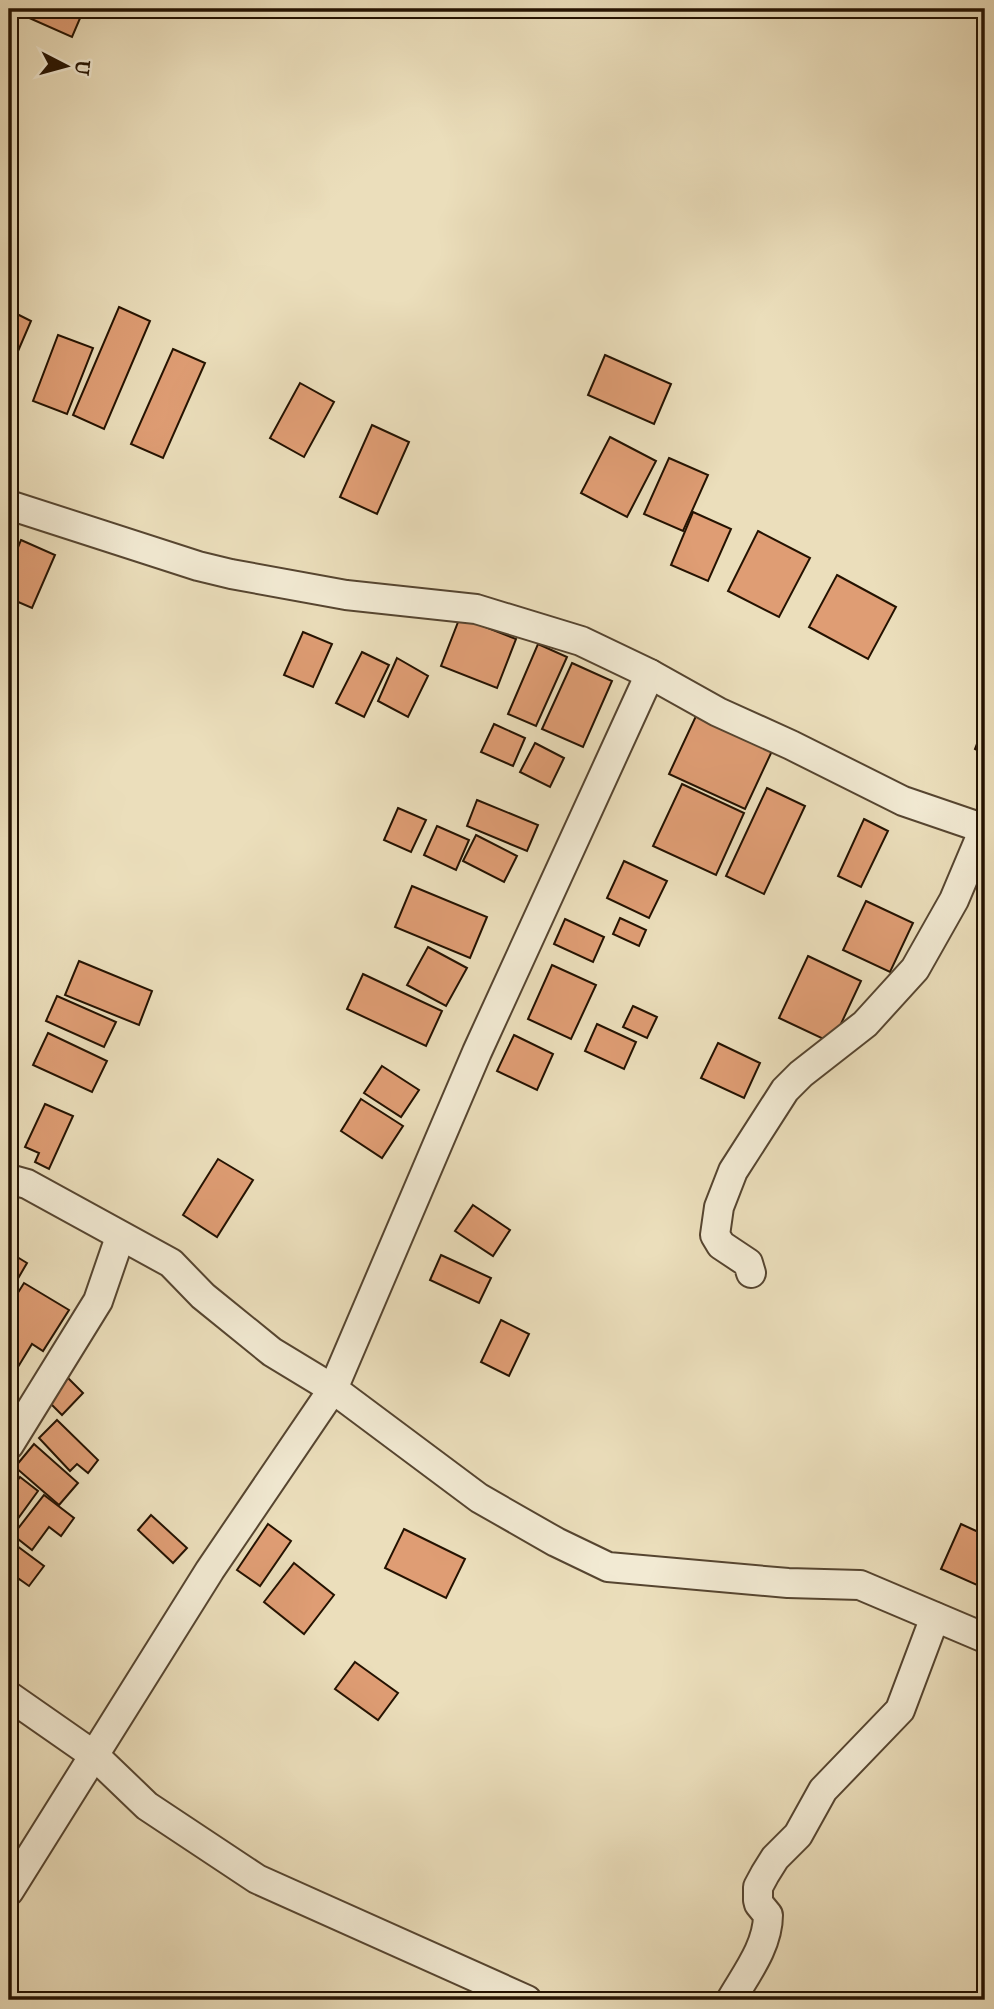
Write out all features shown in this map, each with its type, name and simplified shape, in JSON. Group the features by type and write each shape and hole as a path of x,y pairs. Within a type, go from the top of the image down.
{"street":[{"path":"9,505 198,566 346,595 476,609 581,641 650,674 718,712 904,801 985,829 954,900 915,969 865,1024 801,1074 785,1090 733,1171 719,1207 716,1235 721,1245 748,1264 751,1273"},
{"path":"9,1891 210,1570 333,1390 477,1052 650,674"},
{"path":"9,1179 27,1184 171,1263 203,1296 272,1352 333,1390 479,1499 556,1542 608,1567 788,1583 860,1584 985,1638"},
{"path":"11,1435 98,1301 120,1237"},
{"path":"731,2000 762,1945 768,1926 768,1915 759,1904 758,1887 775,1858 799,1835 823,1790 900,1710 935,1617"},
{"path":"9,1696 95,1756 146,1806 257,1879 527,2000"}],"building":[{"path":"9,9 84,9 72,37"},
{"path":"119,307 150,321 104,429 73,415"},
{"path":"9,310 31,321 9,372"},
{"path":"58,335 93,348 67,414 33,401"},
{"path":"173,349 205,363 163,458 131,444"},
{"path":"605,355 671,384 654,424 588,395"},
{"path":"300,383 334,402 304,457 270,438"},
{"path":"372,425 409,442 377,514 340,497"},
{"path":"610,437 656,461 627,517 581,493"},
{"path":"669,458 708,475 683,531 644,514"},
{"path":"693,512 731,529 708,581 671,565"},
{"path":"758,531 810,558 779,617 728,591"},
{"path":"21,540 55,555 32,608 9,598 9,570"},
{"path":"837,575 896,607 868,659 809,627"},
{"path":"460,617 516,639 497,688 441,666"},
{"path":"303,632 332,644 313,687 284,675"},
{"path":"538,644 567,657 536,726 508,714"},
{"path":"362,652 389,665 364,717 336,703"},
{"path":"397,658 428,676 408,717 378,701"},
{"path":"572,663 612,681 583,747 542,729"},
{"path":"696,716 772,751 745,809 669,774"},
{"path":"985,723 985,754 975,749"},
{"path":"494,724 525,738 513,766 481,752"},
{"path":"535,743 564,758 550,787 520,772"},
{"path":"682,784 744,813 716,875 653,846"},
{"path":"767,788 805,806 764,894 726,876"},
{"path":"477,800 538,825 527,851 467,826"},
{"path":"398,808 426,820 411,852 384,840"},
{"path":"864,819 888,831 861,887 838,876"},
{"path":"437,826 469,840 456,870 424,855"},
{"path":"476,835 517,856 504,882 463,861"},
{"path":"624,861 667,881 649,918 607,898"},
{"path":"412,886 487,917 470,958 395,927"},
{"path":"866,901 913,923 890,972 843,950"},
{"path":"620,918 646,930 639,946 613,934"},
{"path":"565,919 604,937 593,962 554,944"},
{"path":"428,947 467,968 446,1006 407,985"},
{"path":"808,956 861,981 832,1043 779,1018"},
{"path":"79,961 152,991 139,1025 65,995"},
{"path":"552,965 596,985 571,1039 528,1019"},
{"path":"363,974 442,1011 426,1046 347,1009"},
{"path":"57,996 116,1022 104,1047 46,1021"},
{"path":"633,1006 657,1017 647,1038 623,1027"},
{"path":"597,1024 636,1042 624,1069 585,1051"},
{"path":"48,1033 107,1061 92,1092 33,1065"},
{"path":"514,1035 553,1054 537,1090 497,1071"},
{"path":"718,1043 760,1063 744,1098 701,1078"},
{"path":"382,1066 419,1090 401,1117 364,1093"},
{"path":"361,1099 403,1126 382,1158 341,1131"},
{"path":"45,1104 73,1116 49,1169 35,1162 39,1153 25,1147"},
{"path":"218,1159 253,1180 217,1237 183,1215"},
{"path":"473,1205 510,1230 493,1256 455,1231"},
{"path":"9,1252 27,1263 9,1294"},
{"path":"441,1255 491,1278 479,1303 430,1280"},
{"path":"24,1283 69,1310 43,1351 32,1344 18,1367 9,1362 9,1307"},
{"path":"501,1320 529,1334 509,1376 481,1362"},
{"path":"64,1374 83,1393 62,1415 43,1396"},
{"path":"57,1420 98,1460 88,1473 77,1464 70,1471 39,1438"},
{"path":"34,1444 78,1483 59,1505 15,1467"},
{"path":"20,1477 38,1491 9,1531 9,1492"},
{"path":"44,1495 74,1518 61,1536 49,1527 32,1550 13,1535"},
{"path":"151,1515 187,1548 173,1563 138,1530"},
{"path":"268,1524 291,1541 260,1586 237,1570"},
{"path":"961,1524 985,1535 985,1566 977,1585 941,1569"},
{"path":"404,1529 465,1559 446,1598 385,1568"},
{"path":"9,1540 44,1566 29,1586 19,1579 9,1593"},
{"path":"294,1563 334,1595 304,1634 264,1602"},
{"path":"355,1662 398,1693 378,1720 335,1689"}]}
